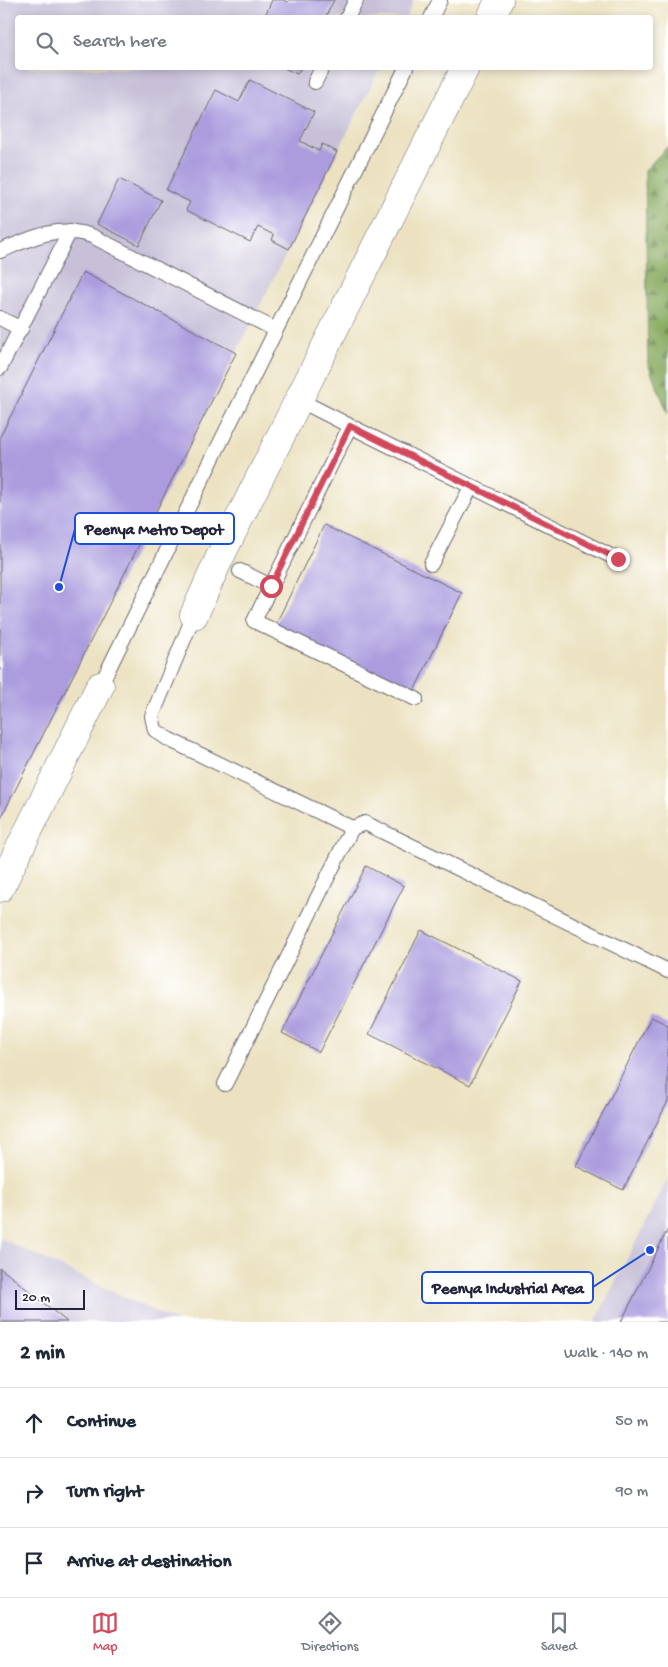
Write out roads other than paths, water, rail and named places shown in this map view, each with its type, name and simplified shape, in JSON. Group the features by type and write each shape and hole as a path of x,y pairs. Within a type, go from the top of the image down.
{"street":[{"path":"492,15 499,0"},
{"path":"194,616 219,559 464,70"},
{"path":"0,888 100,686"}],"lane":[{"path":"348,15 356,0"},
{"path":"432,15 436,1"},
{"path":"315,82 321,70"},
{"path":"100,686 405,70"},
{"path":"0,252 42,234 70,231 92,236 276,330"},
{"path":"0,368 70,231"},
{"path":"0,318 20,328"},
{"path":"299,400 618,559"},
{"path":"350,426 254,621 416,699"},
{"path":"431,564 471,486"},
{"path":"240,571 271,586"},
{"path":"194,616 152,716 155,730 168,739 352,828"},
{"path":"225,1084 352,828 365,823 668,971"}],"place":[{"name":"Peenya Metro Depot","path":"59,587"},
{"name":"Peenya Industrial Area","path":"650,1250"}]}
